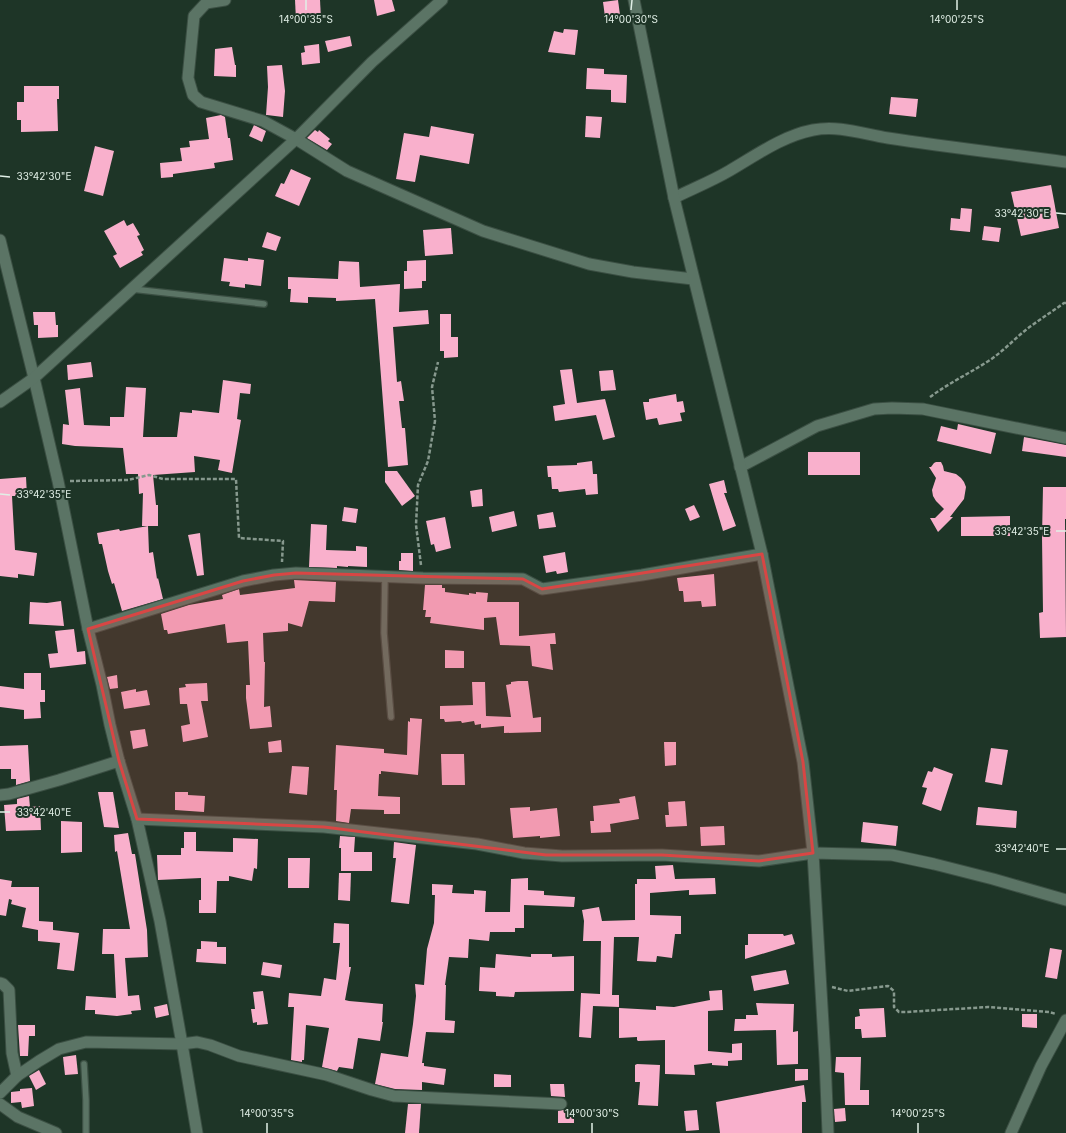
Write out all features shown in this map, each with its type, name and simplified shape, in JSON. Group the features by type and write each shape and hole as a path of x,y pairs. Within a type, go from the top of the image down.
{"street":[{"path":"225,0 206,3 194,16 188,78 193,95 201,102 263,121 296,139 347,171 483,231 590,264 633,272 694,279"},
{"path":"0,402 34,378 132,289 296,139 372,62 442,0"},
{"path":"634,0 674,198 762,554 803,762 813,853 828,1133"},
{"path":"674,198 727,172 765,149 793,136 812,130 828,128 887,138 1066,162"},
{"path":"0,240 58,481 88,629 119,761 137,819 160,921 197,1133"},
{"path":"740,467 817,426 874,409 892,408 923,410 1066,438"},
{"path":"88,629 243,581 282,574 296,573 423,578 523,579 542,589 642,575 762,554"},
{"path":"0,795 9,794 59,780 119,761"},
{"path":"137,819 324,827 477,844 524,853 546,855 662,855 759,861 813,853 892,855 993,878 1066,900"},
{"path":"0,983 9,990 12,1053 17,1076"},
{"path":"1010,1133 1063,1018"},
{"path":"0,1093 17,1076 59,1049 86,1042 182,1044 197,1042 210,1045 239,1056 328,1075 394,1096 561,1104"},
{"path":"0,1104 18,1117 56,1133"}],"lane":[{"path":"132,289 264,304"},
{"path":"385,576 384,633 391,717"},
{"path":"84,1064 86,1133"}],"path":[{"path":"923,410 926,400 992,358 1031,326 1066,303"},
{"path":"423,578 416,525 418,485 428,461 435,421 432,387 438,362"},
{"path":"58,481 128,480 149,475 163,479 236,479 239,538 283,541 282,574"},
{"path":"821,985 848,991 888,986 894,991 894,1007 899,1012 988,1007 1049,1012 1063,1018"}],"highlighted area":[{"path":"762,554 803,762 813,853 759,861 662,855 546,855 324,827 137,819 119,761 88,629 243,581 274,575 296,573 523,579 542,589"}],"building":[{"path":"295,0 320,0 321,19 296,20"},
{"path":"374,0 392,0 395,11 377,16"},
{"path":"618,0 620,15 605,17 603,2"},
{"path":"564,29 578,30 575,55 548,52 554,31 563,33"},
{"path":"350,36 352,46 328,52 325,41"},
{"path":"319,44 320,63 302,65 301,53 305,52 304,46"},
{"path":"232,47 236,65 236,77 214,76 215,49"},
{"path":"282,65 285,91 283,117 266,115 268,87 267,66"},
{"path":"587,68 604,69 604,74 627,75 626,103 611,102 611,90 586,89"},
{"path":"24,86 59,86 59,99 57,99 58,131 21,132 21,120 17,120 17,102 24,102"},
{"path":"891,97 918,99 916,117 889,114"},
{"path":"221,115 225,117 233,160 214,163 215,168 173,174 173,177 161,178 160,163 182,161 180,148 190,147 189,141 209,139 206,118"},
{"path":"586,116 602,117 600,138 585,137"},
{"path":"254,125 266,131 262,142 249,136"},
{"path":"431,126 474,134 469,164 420,155 415,182 396,179 404,133 429,137"},
{"path":"315,130 318,132 319,130 330,139 328,141 332,144 327,150 307,138"},
{"path":"95,146 114,151 103,196 84,191"},
{"path":"291,169 311,178 299,206 275,196 281,183 284,184"},
{"path":"1051,185 1059,228 1021,236 1011,192"},
{"path":"961,208 972,209 970,232 950,230 951,218 960,219"},
{"path":"124,220 127,226 133,223 140,235 137,236 144,250 141,252 143,255 120,268 113,256 117,254 104,231"},
{"path":"984,226 1001,228 999,242 982,240"},
{"path":"451,228 453,254 425,256 423,230"},
{"path":"267,232 281,237 276,251 262,247"},
{"path":"224,258 248,261 248,258 264,260 261,286 245,284 245,288 229,286 230,282 221,281"},
{"path":"426,260 426,281 422,281 422,288 404,289 404,271 407,271 407,261"},
{"path":"339,261 359,262 360,287 400,284 399,312 428,310 429,324 393,327 397,382 401,381 404,401 399,401 402,428 405,428 408,465 388,467 375,299 336,301 336,298 308,297 308,303 290,302 291,289 288,289 288,277 338,279"},
{"path":"33,312 55,312 56,325 58,325 58,337 38,338 38,325 34,325"},
{"path":"440,314 451,314 451,337 458,337 458,357 444,358 444,351 440,351"},
{"path":"91,362 93,377 68,380 67,365"},
{"path":"572,369 577,403 605,399 615,437 603,440 596,415 555,421 553,406 565,404 560,370"},
{"path":"613,370 616,390 601,391 599,371"},
{"path":"223,380 251,384 250,394 240,393 237,419 241,420 232,473 218,470 220,460 194,456 195,472 153,475 156,505 158,505 158,526 142,526 143,493 139,494 138,474 126,474 123,448 62,444 63,424 69,425 65,390 80,388 84,425 110,426 110,417 124,417 126,387 146,388 143,437 177,437 180,412 192,413 192,410 219,413"},
{"path":"676,394 677,402 683,401 685,412 680,413 682,421 659,425 657,418 646,420 643,402 649,402 649,399"},
{"path":"958,424 996,433 991,454 937,441 941,426 957,430"},
{"path":"1024,437 1066,445 1066,457 1022,451"},
{"path":"808,452 860,452 860,475 808,475"},
{"path":"592,461 593,474 597,474 598,494 586,495 585,489 559,492 558,489 552,489 551,477 548,477 547,466 577,465 577,463"},
{"path":"936,462 941,462 944,471 956,474 961,478 966,487 964,499 950,517 953,517 938,532 930,518 935,518 944,509 933,496 932,490 936,478 929,467"},
{"path":"385,471 397,471 415,496 402,506 385,482"},
{"path":"26,477 27,496 12,496 15,550 37,553 34,576 18,574 18,578 0,576 0,479"},
{"path":"724,480 727,493 724,493 736,526 723,531 709,484"},
{"path":"1043,487 1066,487 1066,637 1040,638 1039,613 1043,612"},
{"path":"482,489 483,506 472,507 470,491"},
{"path":"694,505 700,517 690,521 685,509"},
{"path":"344,507 358,509 356,523 342,521"},
{"path":"514,511 517,526 492,532 489,517"},
{"path":"553,512 556,527 539,529 537,515"},
{"path":"1010,516 1010,536 961,536 961,517"},
{"path":"445,517 451,548 436,552 434,544 431,545 426,521"},
{"path":"311,524 327,525 326,550 356,551 356,546 367,547 367,567 309,567"},
{"path":"148,526 149,553 153,552 157,579 158,578 163,599 122,611 114,583 112,584 108,571 102,544 99,544 97,533"},
{"path":"200,533 204,575 197,576 188,535"},
{"path":"565,552 568,572 557,574 556,571 546,573 543,556"},
{"path":"401,553 413,553 413,571 399,570"},
{"path":"714,574 716,606 702,607 701,601 684,602 683,591 679,591 677,578"},
{"path":"294,580 336,582 335,602 309,601 302,627 288,623 288,631 263,633 265,662 264,707 270,706 272,727 250,729 246,698 246,685 250,685 248,641 227,643 225,624 168,634 167,630 164,630 161,614 189,605 223,599 222,595 239,589 240,595 295,588"},
{"path":"425,585 442,585 442,588 445,588 445,592 469,595 469,593 476,594 476,592 488,593 487,602 519,602 519,636 555,633 556,644 550,644 553,670 532,666 530,646 500,645 496,617 484,618 484,630 430,623 431,617 425,617 426,610 423,610"},
{"path":"61,601 64,626 29,624 30,602 47,603"},
{"path":"74,629 77,652 85,651 86,664 50,668 48,654 58,653 55,631"},
{"path":"445,650 464,651 464,668 445,668"},
{"path":"24,673 41,673 41,690 45,690 45,702 40,702 41,718 24,719 24,710 0,707 0,686 24,689"},
{"path":"117,675 118,688 110,689 107,677"},
{"path":"528,681 533,718 541,717 541,732 504,733 504,726 481,728 481,724 475,725 474,721 462,723 461,721 445,722 444,719 440,719 440,706 473,705 472,682 485,682 486,716 511,717 506,685 511,684 511,682"},
{"path":"207,683 208,701 201,701 208,737 183,742 181,726 190,724 187,704 180,704 179,688 186,687 185,684"},
{"path":"136,689 136,692 147,690 150,705 124,709 121,692"},
{"path":"410,718 422,719 418,775 381,771 381,774 379,774 378,796 400,797 400,814 384,814 384,810 351,809 349,823 336,821 337,790 334,790 336,745 384,749 384,753 407,755 408,721 410,722"},
{"path":"145,729 148,746 133,749 130,731"},
{"path":"281,740 282,752 269,753 268,742"},
{"path":"664,742 676,742 676,765 665,766"},
{"path":"28,745 30,781 16,785 16,779 11,779 11,769 0,769 0,746"},
{"path":"991,748 1008,750 1002,785 985,782"},
{"path":"441,754 464,754 465,785 442,785"},
{"path":"292,766 309,767 307,795 289,793"},
{"path":"934,767 953,774 941,811 922,804 927,788 922,787 928,771 932,772"},
{"path":"98,792 113,792 119,828 104,827"},
{"path":"175,792 188,792 188,795 205,796 204,812 175,810"},
{"path":"29,796 30,807 40,806 41,830 6,831 4,805 17,804 17,799"},
{"path":"635,796 639,819 610,824 611,832 591,833 590,821 594,821 593,806 620,803 619,799"},
{"path":"685,801 687,826 666,827 665,815 669,815 668,802"},
{"path":"530,807 530,811 557,808 560,836 513,838 510,808"},
{"path":"978,807 1017,811 1016,828 976,825"},
{"path":"61,821 82,822 82,852 61,853"},
{"path":"863,822 898,826 896,846 861,842"},
{"path":"724,826 725,845 701,846 700,827"},
{"path":"184,832 196,832 196,851 233,852 233,838 258,839 257,869 254,868 252,881 229,876 229,881 217,881 216,913 199,913 199,900 201,900 201,878 158,880 157,855 181,855 181,848 184,848"},
{"path":"128,833 132,854 135,854 147,930 148,957 125,958 128,996 139,995 141,1010 131,1011 132,1014 117,1016 95,1014 95,1010 85,1010 86,996 116,998 114,954 102,954 103,929 130,929 117,851 115,852 114,835"},
{"path":"340,836 355,837 354,852 372,852 372,871 341,871 341,848 339,848"},
{"path":"394,842 416,845 409,904 391,902 396,858 393,858"},
{"path":"288,858 310,858 309,888 288,888"},
{"path":"673,865 675,879 715,878 716,894 689,895 689,890 650,893 650,915 681,916 681,934 675,934 672,958 657,956 656,962 637,961 639,937 614,937 612,995 619,995 619,1007 593,1006 591,1038 579,1037 581,993 600,994 601,941 583,941 584,921 582,910 599,907 602,921 635,920 635,884 637,884 637,879 656,879 655,866"},
{"path":"339,873 351,873 350,901 338,900"},
{"path":"528,878 528,890 544,891 544,895 575,897 574,907 524,905 524,928 515,928 515,932 490,932 489,941 469,939 468,958 449,957 445,985 445,1020 455,1021 454,1033 426,1032 422,1063 424,1063 424,1066 446,1069 444,1085 422,1082 422,1090 395,1089 375,1084 381,1053 408,1057 416,996 415,984 424,985 427,949 434,923 435,895 432,895 432,884 453,885 452,893 474,894 474,890 486,891 485,912 510,912 511,879"},
{"path":"0,879 12,881 11,887 39,887 39,921 53,922 53,930 79,933 74,971 57,969 60,943 38,941 38,930 22,927 26,908 11,904 12,900 9,899 6,916 0,915"},
{"path":"334,923 349,924 349,967 351,967 345,1000 383,1004 383,1022 380,1041 358,1038 353,1069 339,1067 337,1071 322,1067 329,1028 306,1025 304,1060 302,1060 302,1062 291,1060 294,1007 288,1007 289,993 321,996 324,978 336,980 340,943 333,943"},
{"path":"748,934 783,934 784,936 792,934 795,944 745,959 745,945 748,945"},
{"path":"201,941 217,942 217,947 226,947 226,964 196,962 197,949 201,949"},
{"path":"1050,948 1062,950 1057,979 1045,977"},
{"path":"496,954 531,957 531,954 552,954 552,957 574,956 574,991 515,992 514,997 496,996 496,992 479,991 480,967 495,968"},
{"path":"263,962 282,965 280,978 261,975"},
{"path":"786,970 789,984 754,991 751,976"},
{"path":"722,990 723,1010 708,1011 708,1051 732,1053 732,1044 742,1043 742,1060 728,1061 728,1066 712,1065 712,1063 694,1065 695,1075 665,1074 665,1040 638,1041 637,1037 619,1038 619,1008 656,1010 656,1006 674,1007 710,1000 709,991"},
{"path":"263,991 268,1024 257,1025 257,1022 253,1023 251,1009 255,1009 253,992"},
{"path":"756,1003 794,1004 793,1032 798,1031 798,1064 777,1065 776,1030 734,1031 735,1019 746,1019 746,1015 758,1015"},
{"path":"167,1004 169,1015 156,1018 154,1007"},
{"path":"884,1008 886,1037 862,1038 861,1029 855,1029 855,1017 860,1016 859,1009"},
{"path":"1022,1014 1037,1014 1037,1028 1022,1027"},
{"path":"18,1025 35,1025 35,1036 29,1036 28,1056 20,1056"},
{"path":"76,1055 78,1074 65,1075 63,1057"},
{"path":"836,1057 861,1057 860,1090 869,1090 869,1105 845,1105 844,1073 835,1072"},
{"path":"635,1065 660,1065 658,1106 638,1105 640,1082 635,1082"},
{"path":"795,1069 808,1069 808,1080 795,1081"},
{"path":"39,1070 46,1084 36,1090 29,1076"},
{"path":"494,1074 511,1075 511,1087 494,1087"},
{"path":"550,1084 564,1084 565,1097 551,1096"},
{"path":"804,1085 806,1102 802,1102 802,1133 720,1133 716,1102"},
{"path":"32,1088 34,1106 22,1108 21,1102 11,1103 11,1092 20,1091 20,1089"},
{"path":"408,1104 421,1104 419,1133 405,1133"},
{"path":"845,1108 846,1121 835,1122 834,1109"},
{"path":"574,1109 574,1123 558,1123 558,1111"},
{"path":"697,1110 699,1130 686,1131 684,1111"}]}
